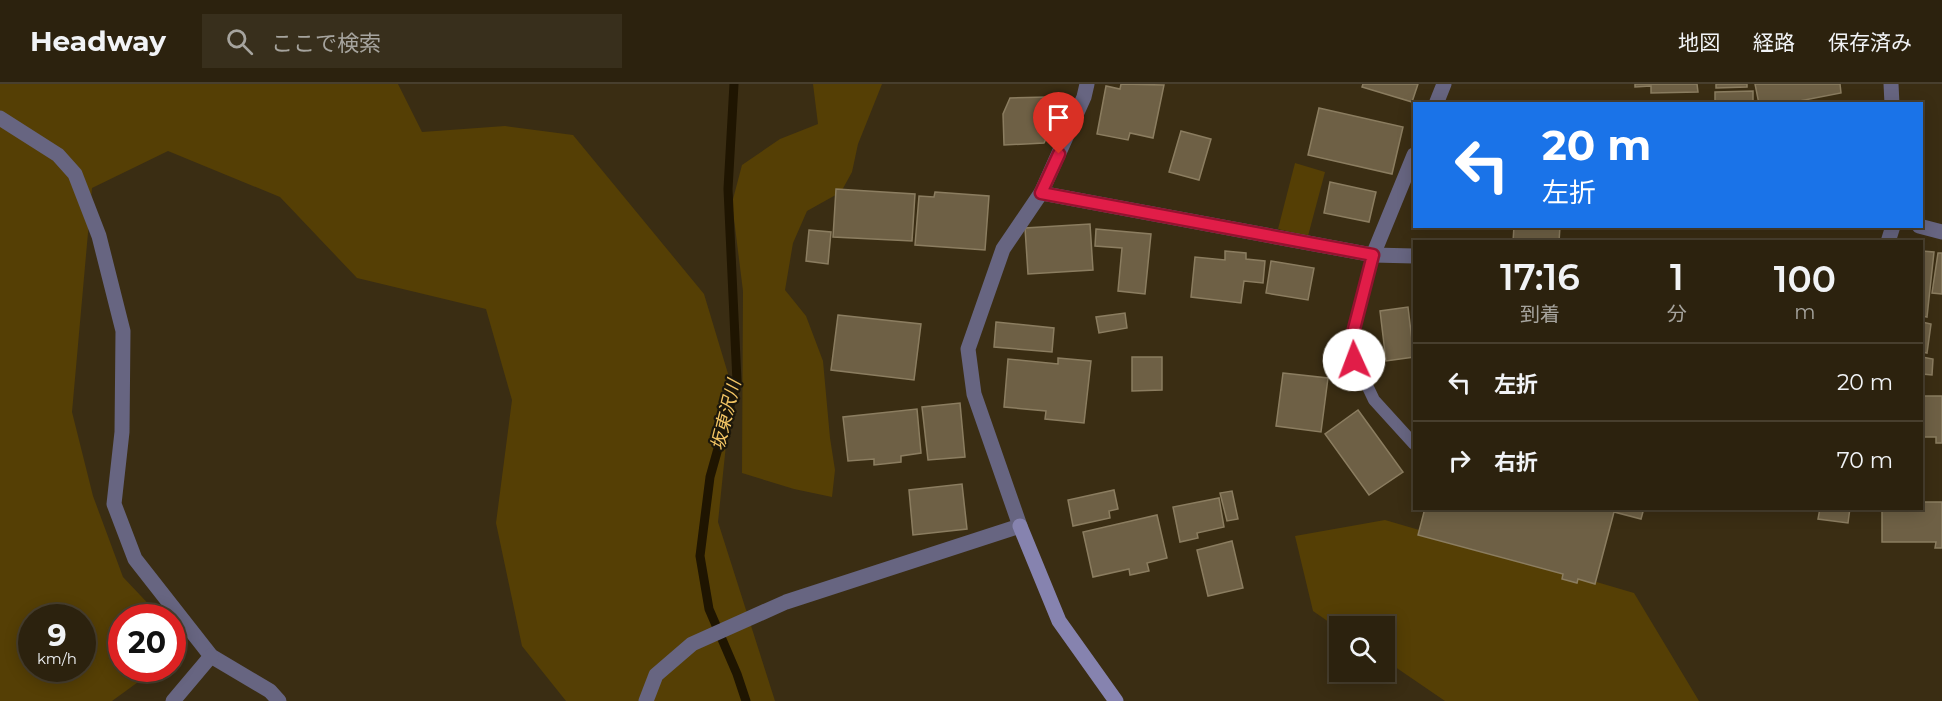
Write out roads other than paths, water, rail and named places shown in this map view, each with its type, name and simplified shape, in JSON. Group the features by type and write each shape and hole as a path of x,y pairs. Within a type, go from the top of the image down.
{"street":[{"path":"1087,84 1084,97 1041,193 1003,249 968,350 974,394 1020,526 1059,621 1116,701"},
{"path":"1437,102 1444,84"},
{"path":"1891,84 1892,102"},
{"path":"0,118 58,155 75,174 99,236 123,331 122,432 114,504 135,559 211,656 270,691 279,701"},
{"path":"1373,255 1413,157"},
{"path":"1041,193 1373,255 1413,256"},
{"path":"1923,227 1942,232"},
{"path":"646,701 656,675 692,644 786,602 1020,526"},
{"path":"173,701 211,656"}],"lane":[{"path":"1373,255 1354,329 1354,360 1374,400 1413,443"}],"waterway":[{"name":"坂東沢川","path":"734,84 728,189 737,381 710,477 700,556 709,609 746,701"}]}
